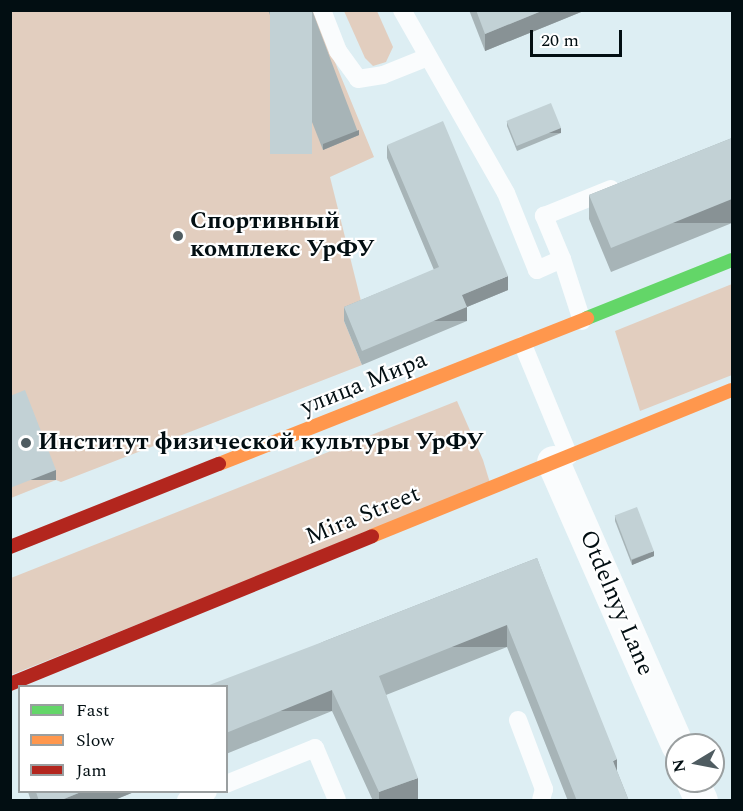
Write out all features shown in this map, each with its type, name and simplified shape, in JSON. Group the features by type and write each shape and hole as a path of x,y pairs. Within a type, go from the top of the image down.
{"street":[{"name":"улица Мира","path":"10,547 732,260"},
{"name":"Mira Street","path":"10,684 732,390"},
{"name":"Otdelnyy Lane","path":"561,459 672,733"}],"lane":[{"path":"322,10 338,51 358,79 383,75 429,57"},
{"path":"402,10 506,193 537,270 562,259"},
{"path":"582,321 562,259 544,216 633,180"},
{"path":"523,345 561,459"},
{"path":"518,720 544,789 541,801"},
{"path":"228,783 315,748 337,801"},
{"path":"186,801 206,793"}],"shaded area":[{"name":"Спортивный комплекс УрФУ","path":"10,11 314,11 374,157 330,177 364,313 344,321 362,365 61,482 56,480 11,498"},
{"path":"344,11 377,11 393,47 386,62 373,66 365,58"},
{"path":"732,284 732,375 640,411 615,331"},
{"path":"457,401 483,460 490,483 11,675 11,578"}],"building":[{"path":"270,10 312,10 312,154 270,154"},
{"path":"476,10 544,10 485,34"},
{"path":"551,103 561,128 517,146 506,121"},
{"path":"443,121 508,276 462,295 467,307 362,351 344,307 439,267 387,145"},
{"path":"732,138 732,199 611,248 589,195"},
{"name":"Институт физической культуры УрФУ","path":"25,390 56,470 10,488 10,396"},
{"path":"637,507 654,551 631,559 615,516"},
{"path":"537,558 617,759 613,761 629,801 577,801 507,625 379,676 418,778 379,792 332,690 228,732 228,685 209,685"},
{"path":"36,793 79,793 59,801 39,801"}],"traffic: fast":[{"path":"587,318 732,260"}],"traffic: slow":[{"path":"219,464 587,318"},
{"path":"372,536 732,390"}],"traffic: jam":[{"path":"10,547 219,464"},
{"path":"10,684 372,536"}],"place":[{"name":"Спортивный комплекс УрФУ","path":"178,236"},
{"name":"Институт физической культуры УрФУ","path":"26,443"}]}
